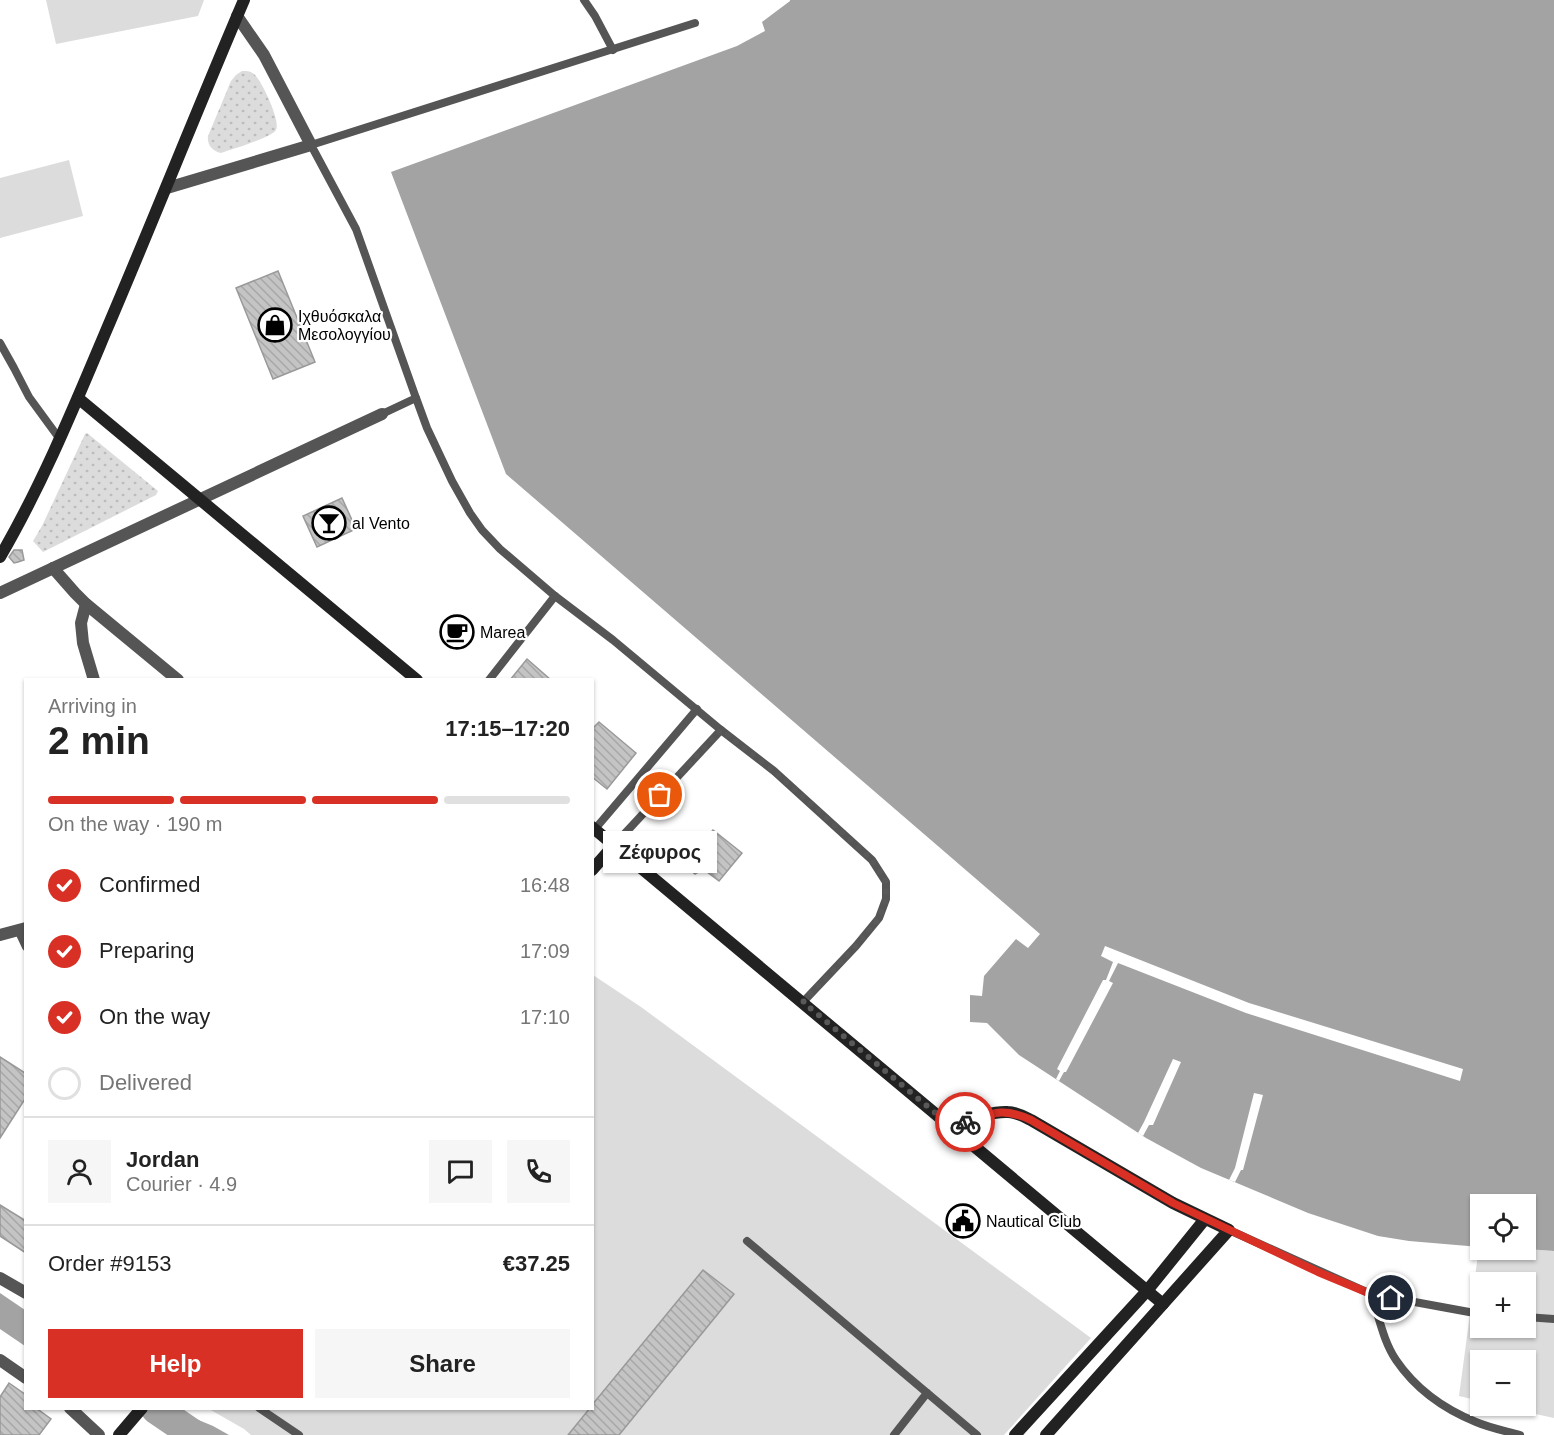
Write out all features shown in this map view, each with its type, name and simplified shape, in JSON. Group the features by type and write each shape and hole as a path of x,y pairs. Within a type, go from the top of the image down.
{"street":[{"path":"0,557 39,482 78,398 244,0"},
{"path":"167,188 311,145 264,56 237,16"},
{"path":"78,398 415,678"},
{"path":"0,593 382,414"},
{"path":"53,568 86,604 176,678"},
{"path":"86,604 81,623 83,644 93,678"},
{"path":"594,828 1163,1304"},
{"path":"594,868 615,844"},
{"path":"0,935 22,929"},
{"path":"952,1127 998,1112 1017,1113 1147,1188 1229,1230 1046,1435"},
{"path":"1015,1435 1146,1292 1205,1219"},
{"path":"0,1278 24,1292"},
{"path":"1,1364 24,1377"},
{"path":"72,1410 99,1435"},
{"path":"123,1434 141,1410"}],"lane":[{"path":"585,0 613,50"},
{"path":"695,23 311,145 356,229 427,428 452,481 470,513 483,530 500,549 555,596 613,640 774,771 872,860 886,882 886,899 879,918 803,1002"},
{"path":"0,343 29,397 58,438"},
{"path":"382,414 416,398"},
{"path":"491,678 555,596"},
{"path":"594,828 697,709"},
{"path":"615,844 721,730"},
{"path":"1229,1230 1371,1294 1470,1312"},
{"path":"747,1241 977,1435"},
{"path":"1371,1294 1385,1338 1395,1359 1422,1389 1447,1408 1477,1422 1520,1435"},
{"path":"1536,1318 1554,1319"},
{"path":"894,1435 927,1393"},
{"path":"262,1410 299,1435"}],"shaded area":[{"path":"46,0 204,0 198,16 56,44"},
{"path":"1554,0 1554,1251 1536,1250 1536,1194 1470,1194 1470,1246 1378,1236 1308,1213 1201,1168 1146,1138 1019,1055 987,1023 970,1022 970,995 982,996 984,976 1016,939 1028,948 1040,934 506,474 391,172 737,46 765,31 762,22 790,1"},
{"path":"242,71 254,74 262,85 276,119 276,130 259,140 221,153 211,147 208,136 231,81"},
{"path":"69,160 83,216 0,238 0,178"},
{"path":"87,433 158,491 156,495 43,552 33,541"},
{"path":"594,976 641,1007 1091,1338 1004,1435 251,1435 211,1410 594,1410"},
{"path":"1536,1250 1554,1251 1554,1418 1536,1414 1536,1350 1470,1350 1470,1399 1459,1396 1470,1314 1470,1338 1536,1338 1536,1272 1476,1272 1477,1260 1536,1260"},
{"path":"0,1293 24,1309 24,1345 0,1329"},
{"path":"157,1410 174,1410 229,1435 177,1435 152,1416"}],"pier":[{"path":"1105,946 1249,1003 1463,1069 1460,1081 1246,1013 1118,963 1109,981 1113,983 1059,1081 1056,1079 1060,1071 1057,1069 1103,980 1106,980 1113,962 1101,956"},
{"path":"1173,1059 1181,1062 1153,1125 1149,1125 1143,1136 1138,1133"},
{"path":"1254,1093 1263,1095 1243,1170 1235,1182 1229,1180 1235,1168"}],"building":[{"name":"Ιχθυόσκαλα Μεσολογγίου","path":"278,271 315,362 273,379 236,288"},
{"name":"al Vento","path":"342,498 356,529 317,547 303,516"},
{"path":"14,550 22,550 24,560 14,563 9,557"},
{"name":"Marea","path":"457,618 466,622 470,631 466,640 457,644 448,640 444,631 448,622"},
{"path":"527,659 549,678 512,678"},
{"path":"599,722 636,753 607,789 594,779 594,727"},
{"path":"713,830 742,853 719,881 703,869 695,874 684,865"},
{"path":"0,1057 24,1072 24,1101 0,1138"},
{"path":"0,1205 24,1220 24,1252 0,1236"},
{"path":"703,1270 734,1294 619,1435 568,1435 588,1410 594,1410 594,1403"},
{"path":"9,1383 24,1394 24,1410 39,1410 51,1419 39,1435 0,1435 0,1397"}],"waterway":[{"path":"157,1410 194,1435"}],"way so far":[{"path":"660,795 721,730 774,771 872,860 886,882 886,899 879,918 803,1002 952,1127 965,1122"}],"place":[{"name":"Ιχθυόσκαλα Μεσολογγίου","path":"275,325"},
{"name":"al Vento","path":"329,523"},
{"name":"Marea","path":"457,632"},
{"name":"Ζέφυρος","path":"660,795"},
{"name":"Nautical Club","path":"963,1221"}],"route":[{"path":"965,1122 998,1112 1017,1113 1155,1193 1205,1219 1318,1272 1371,1294 1391,1298"}]}
